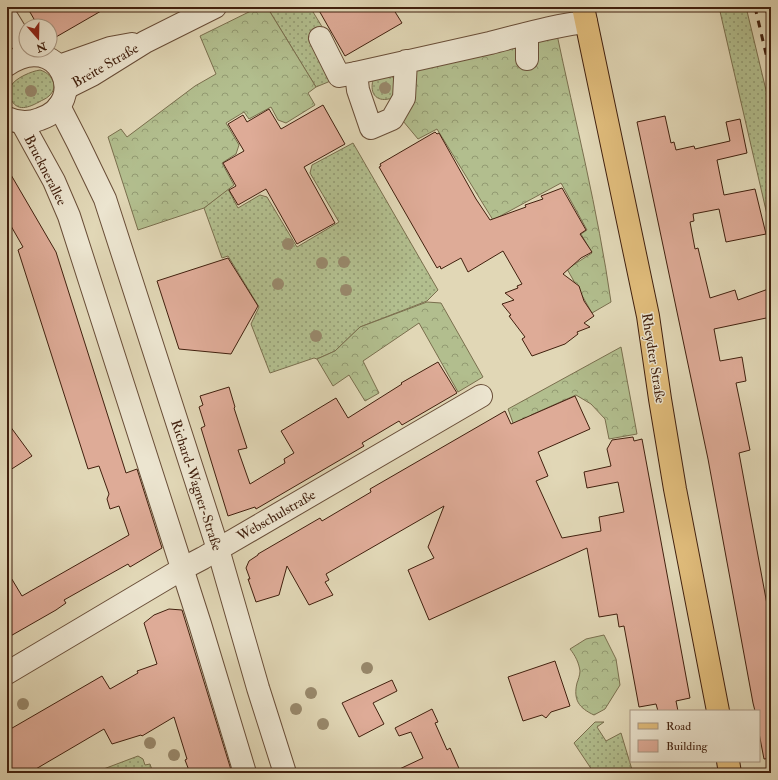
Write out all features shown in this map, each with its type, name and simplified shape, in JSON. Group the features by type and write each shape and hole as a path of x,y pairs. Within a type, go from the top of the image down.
{"main road":[{"name":"Rheydter Straße","path":"585,14 648,316 675,489 718,710"},
{"path":"728,762 730,773"}],"street":[{"name":"Breite Straße","path":"14,120 42,119 52,113 63,97 92,75 145,42 215,7"},
{"path":"320,38 339,76 527,34 568,23 585,14"},
{"path":"7,18 18,36"},
{"path":"527,34 527,59"},
{"name":"Breite Straße","path":"59,66 110,48 145,42"},
{"path":"7,65 19,58"},
{"path":"49,58 59,66 64,75 63,97"},
{"path":"356,73 358,90 371,128 392,119 404,98 406,61"},
{"name":"Richard-Wagner-Straße","path":"63,97 78,143 105,199 218,549 285,773"},
{"name":"Brucknerallee","path":"14,120 54,181 69,216 182,569"},
{"name":"Webschulstraße","path":"8,672 182,569 481,396"},
{"path":"182,569 245,773"}],"green space":[{"path":"259,7 267,7 316,87 308,93 315,105 286,123 278,120 271,107 249,119 244,112 226,123 239,145 236,154 222,163 234,185 204,208 138,230 108,137 121,129 127,137 195,86 216,74 200,36"},
{"path":"267,7 310,7 324,30 309,39 333,80 316,87"},
{"path":"719,7 746,7 771,111 771,232"},
{"path":"556,30 600,234 611,302 592,313 567,269 592,253 581,234 587,230 561,183 493,220 437,129 418,139 403,121 412,67"},
{"path":"40,70 48,74 53,80 54,88 52,92 47,98 30,106 21,108 18,107 11,100 9,89 16,80 24,75"},
{"path":"388,74 397,82 396,91 392,98 379,98 372,90 373,80"},
{"path":"353,143 438,290 427,301 360,327 335,351 317,359 314,358 270,373 251,324 259,307 228,256 222,258 204,208 228,189 238,208 260,195 267,197 297,247 339,222 310,173 312,165"},
{"path":"427,302 441,303 483,377 458,392 419,323 363,361 379,393 365,401 349,375 333,386 317,359 335,351 360,327"},
{"path":"621,347 637,434 609,439 605,419 591,404 576,395 531,415 540,436 521,445 508,409"},
{"path":"604,635 616,659 620,685 605,709 594,715 578,703 576,689 580,671 574,654 570,649 586,639"},
{"path":"595,722 604,722 597,727 606,741 621,733 633,773 594,773 574,743"},
{"path":"138,756 143,759 145,765 150,764 153,773 93,773"}],"building":[{"path":"27,7 108,7 58,36 58,18 33,18"},
{"path":"317,7 392,7 402,23 345,56"},
{"path":"323,105 345,144 304,167 335,223 297,244 266,189 238,205 229,190 236,186 223,163 244,151 228,124 243,115 247,122 269,109 281,129"},
{"path":"665,116 671,143 674,142 676,150 694,146 695,149 730,141 726,122 740,119 747,153 717,160 724,195 755,189 766,234 726,242 719,209 693,214 694,221 690,222 695,249 698,248 710,298 735,290 738,300 771,288 771,317 714,329 720,361 742,357 746,381 736,383 750,450 739,453 771,626 771,758 764,759 760,738 760,710 755,710 753,703 708,459 637,122"},
{"path":"435,132 437,134 439,133 476,199 490,220 526,207 525,205 543,199 541,196 562,188 586,230 580,234 592,252 581,258 563,274 579,286 584,301 594,316 584,323 590,327 577,332 578,334 565,344 532,356 522,339 525,337 502,304 514,300 505,293 518,288 517,286 522,284 503,251 468,272 461,258 441,269 440,266 437,268 379,167 381,166 380,164"},
{"path":"7,168 56,252 126,473 137,469 162,548 130,567 128,564 64,600 66,603 56,610 7,638 7,571 22,596 129,535 119,506 110,509 107,499 109,494 99,466 88,469 18,250 23,247 7,219"},
{"path":"228,258 258,306 231,354 179,349 157,281"},
{"path":"438,362 457,393 402,425 399,421 362,443 364,446 256,509 255,507 228,516 201,428 205,426 199,407 203,405 200,396 229,387 247,448 238,450 250,484 285,463 284,459 294,453 281,431 336,398 348,418 402,384 401,383"},
{"path":"575,396 590,429 538,452 548,476 536,481 562,538 601,531 599,517 624,512 618,482 587,488 584,472 611,466 607,449 612,440 633,437 634,441 642,439 690,698 676,701 678,710 658,710 656,704 639,707 624,626 619,627 617,614 599,617 587,548 429,620 408,570 434,558 428,547 444,506 326,574 329,580 325,582 333,595 309,605 287,566 279,595 256,602 246,568 249,561 258,554 320,518 322,521 371,492 370,489 505,411 511,424"},
{"path":"7,422 32,456 7,472"},
{"path":"169,609 182,610 232,773 190,773 185,760 187,759 174,717 142,736 141,735 112,744 104,729 29,773 7,773 7,731 102,676 110,689 138,673 137,671 157,664 144,623 154,615"},
{"path":"555,661 570,706 551,712 546,718 542,715 523,721 508,677"},
{"path":"392,680 397,691 373,703 384,724 359,737 342,703"},
{"path":"432,709 438,722 435,723 447,750 450,748 461,773 391,773 423,758 411,732 399,736 395,728"}],"railway":[{"path":"755,7 771,75"},
{"path":"766,7 771,29"}]}
